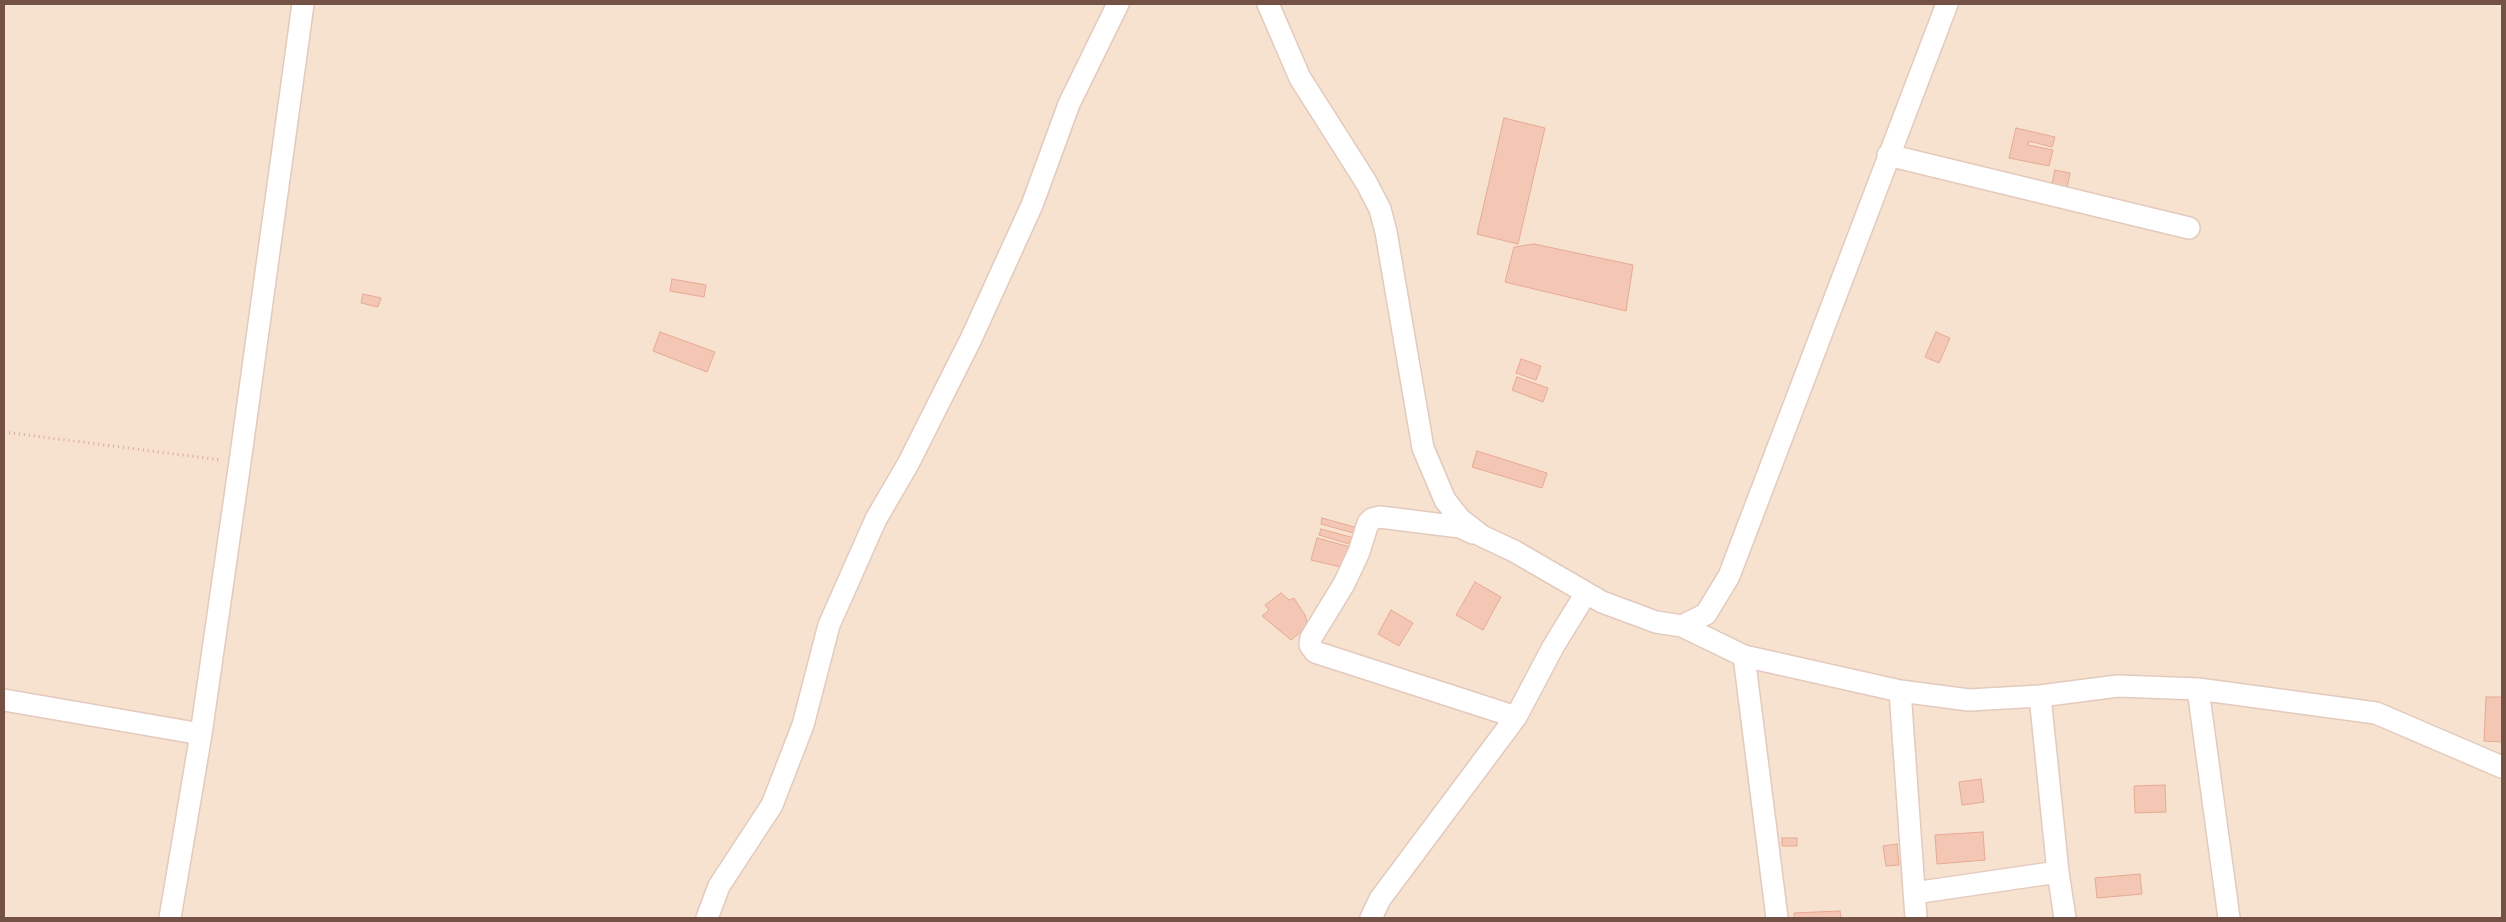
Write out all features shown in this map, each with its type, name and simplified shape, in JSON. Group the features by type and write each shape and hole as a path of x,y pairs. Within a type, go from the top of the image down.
{"street":[{"path":"170,918 201,734 302,4"},
{"path":"706,918 719,886 772,805 803,725 829,625 876,519 908,464 971,339 1032,204 1069,104 1118,4"},
{"path":"1268,4 1300,78 1366,182 1380,209 1386,232 1423,448 1446,500 1460,519 1482,536"},
{"path":"1682,626 1706,614 1729,576 1947,4"},
{"path":"1888,155 2189,228"},
{"path":"1516,717 1315,652 1310,645 1311,638 1344,584 1359,552 1368,523 1372,519 1380,517 1460,527 1514,551 1602,602 1656,622 1682,626 1744,656 1900,691 1968,700 2040,696 2118,686 2198,689 2376,713 2502,768"},
{"path":"1371,918 1380,899 1516,717 1552,647 1586,593"},
{"path":"1744,656 1777,918"},
{"path":"2198,689 2229,918"},
{"path":"1900,691 1916,918"},
{"path":"2040,696 2058,872 2065,918"},
{"path":"4,700 201,734"},
{"path":"1914,893 2058,872"}],"path":[{"path":"4,432 240,462"}],"shaded area":[{"path":"4,4 2502,4 2502,918 4,918"}],"building":[{"path":"1504,118 1545,128 1518,244 1477,234"},
{"path":"2016,128 2055,137 2052,147 2029,141 2028,145 2053,150 2049,166 2009,158"},
{"path":"2055,170 2070,173 2066,192 2051,188"},
{"path":"1534,244 1633,265 1626,311 1505,282 1514,247"},
{"path":"672,279 706,285 704,297 670,291"},
{"path":"363,294 381,298 378,307 361,303"},
{"path":"660,332 715,352 707,372 653,351"},
{"path":"1936,332 1950,338 1939,363 1925,357"},
{"path":"1521,359 1541,366 1536,380 1516,373"},
{"path":"1517,377 1548,388 1543,402 1512,390"},
{"path":"1477,451 1547,473 1542,488 1472,467"},
{"path":"1322,518 1358,528 1357,534 1321,524"},
{"path":"1321,529 1358,539 1356,546 1319,535"},
{"path":"1317,538 1354,548 1349,569 1311,560"},
{"path":"1475,582 1501,597 1483,630 1456,615"},
{"path":"1281,593 1289,600 1294,598 1305,615 1308,626 1291,640 1262,616 1269,610 1265,605"},
{"path":"1391,610 1413,623 1399,646 1378,634"},
{"path":"2486,697 2502,697 2502,742 2484,741"},
{"path":"1981,779 1984,802 1962,805 1959,782"},
{"path":"2165,785 2166,812 2135,813 2134,786"},
{"path":"1983,832 1985,860 1937,864 1935,835"},
{"path":"1782,838 1797,838 1797,846 1782,846"},
{"path":"1897,844 1899,865 1886,866 1883,846"},
{"path":"2140,874 2142,894 2097,898 2095,878"},
{"path":"1840,911 1841,918 1794,918 1794,913"}]}
